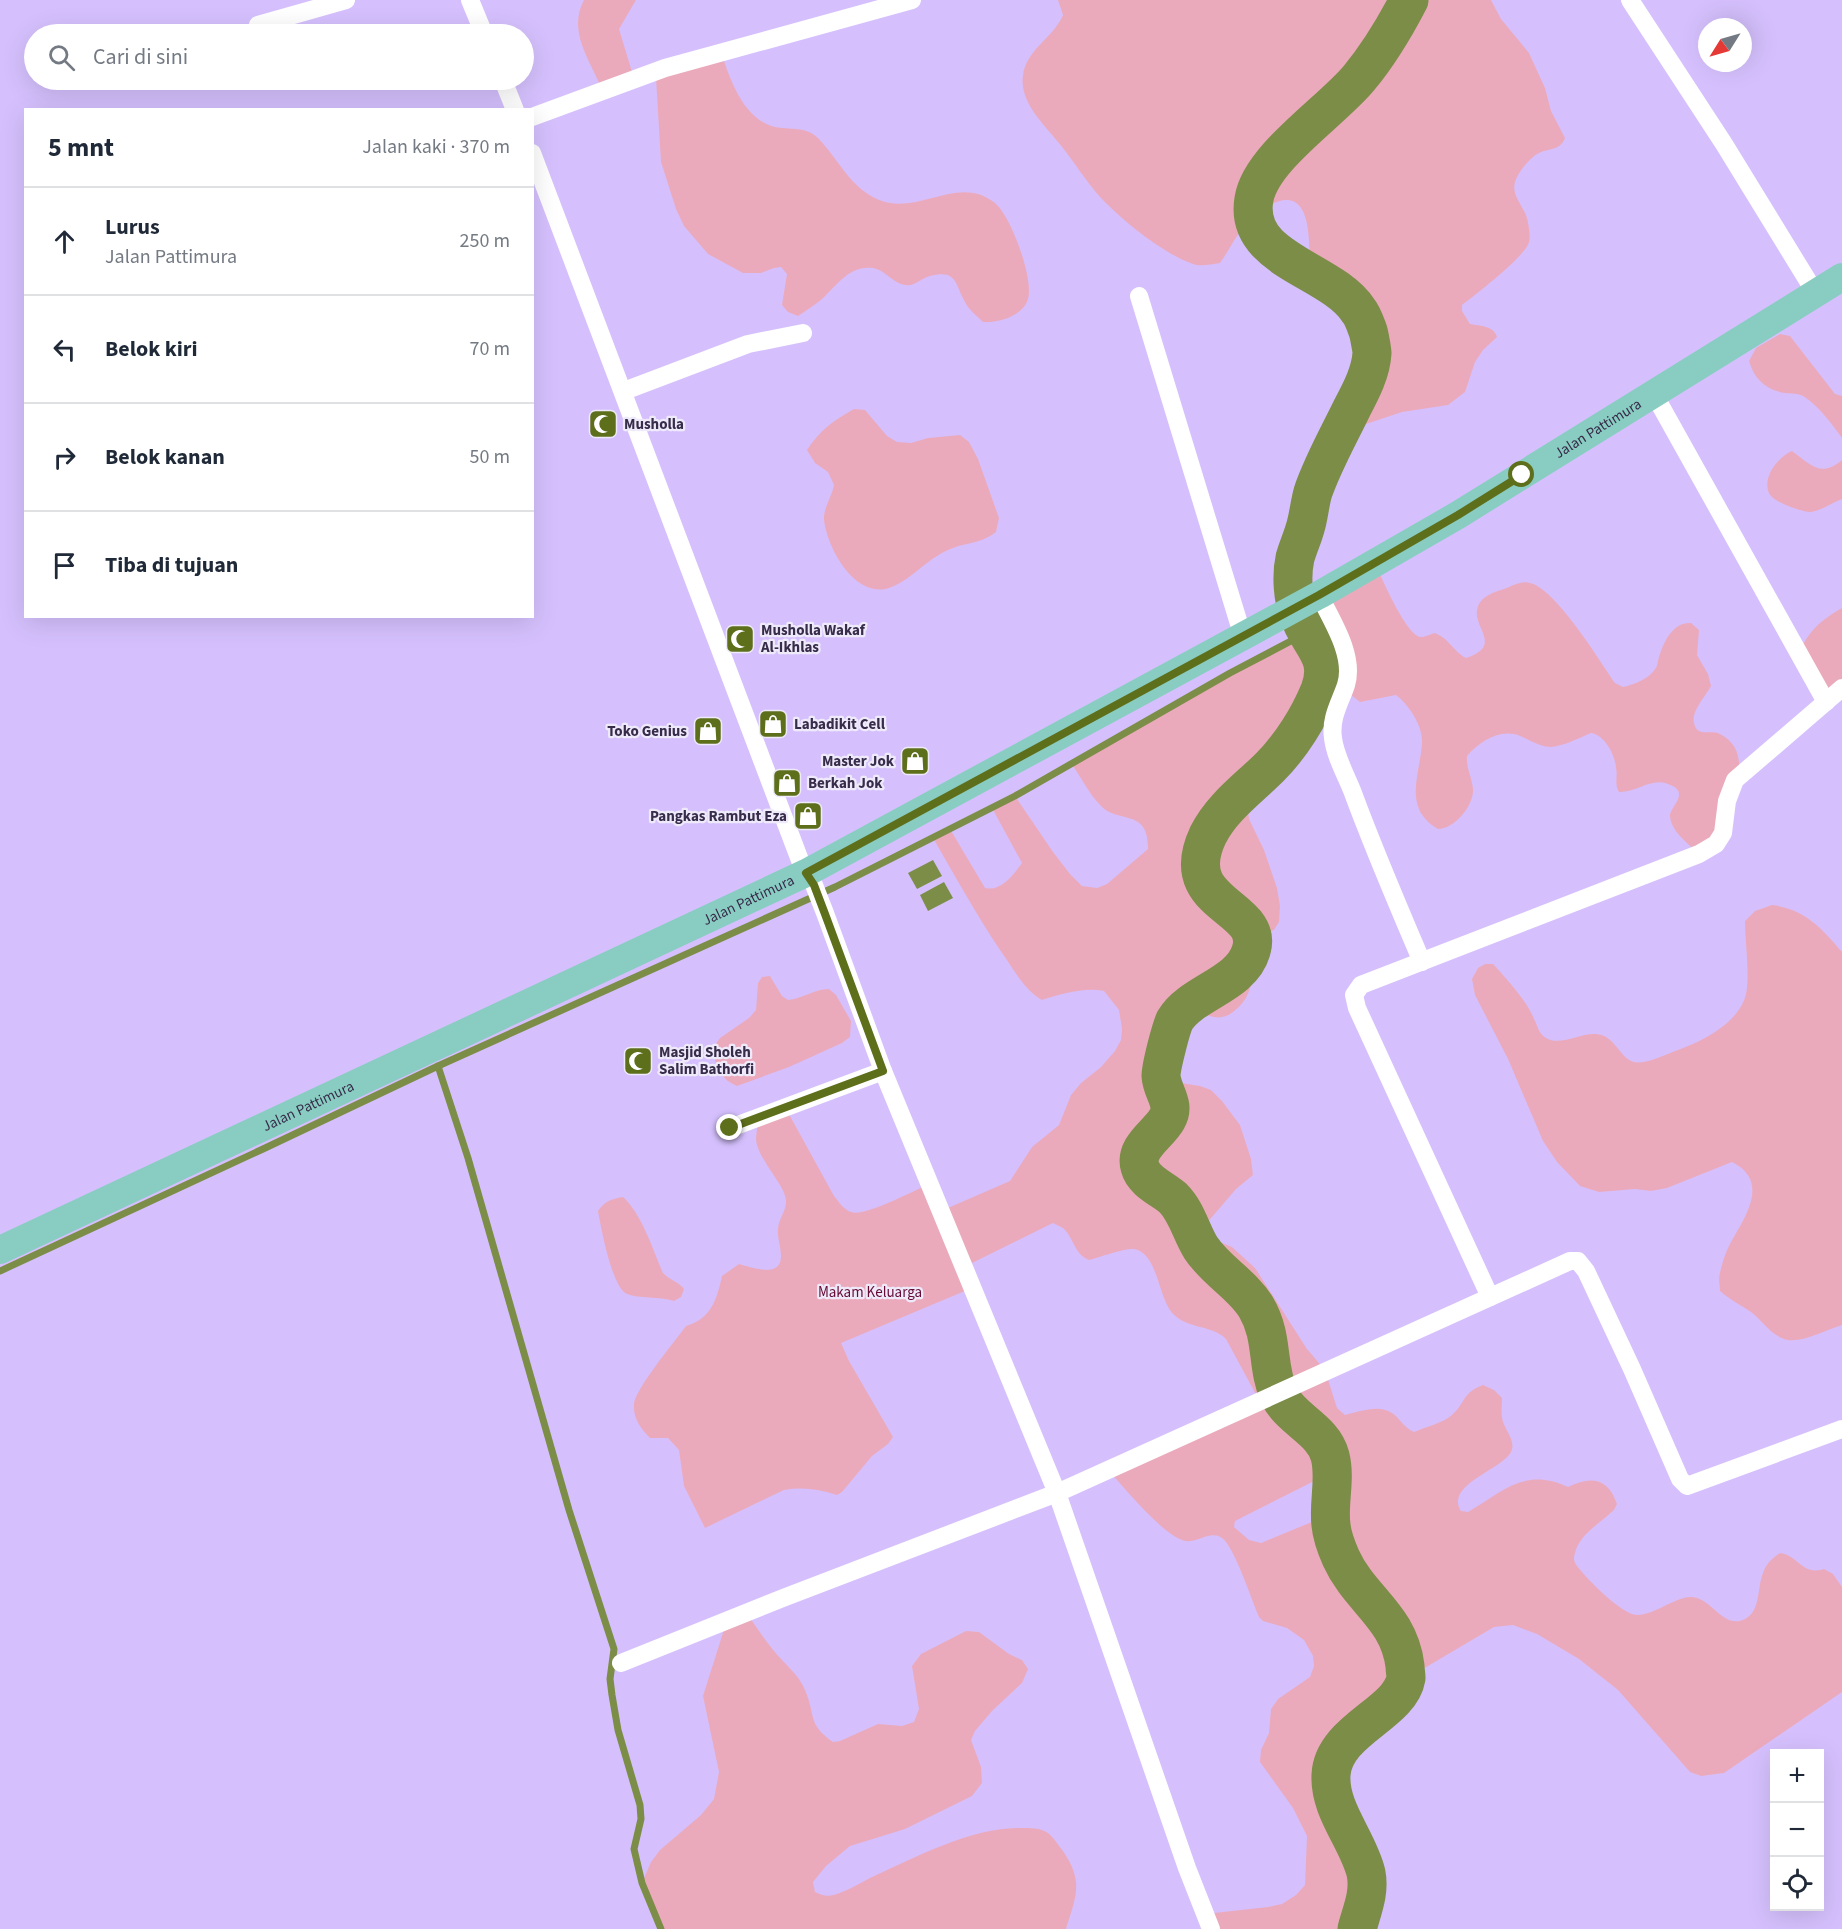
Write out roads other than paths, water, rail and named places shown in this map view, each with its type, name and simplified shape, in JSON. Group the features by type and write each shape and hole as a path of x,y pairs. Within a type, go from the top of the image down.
{"main road":[{"name":"Jalan Pattimura","path":"0,1250 810,879 1314,598 1458,515 1842,277"}],"street":[{"path":"262,24 346,0"},
{"path":"470,0 480,24"},
{"path":"534,116 664,68 912,0"},
{"path":"1630,0 1724,144 1816,294"},
{"path":"507,90 515,108"},
{"path":"534,158 825,914 883,1071 1056,1493 1187,1868 1211,1929"},
{"path":"1139,296 1240,627 1245,636"},
{"path":"624,391 748,344 803,333"},
{"path":"1653,394 1826,702"},
{"path":"1314,598 1338,633 1346,658 1347,683 1333,720 1333,738 1337,754 1372,845 1422,962"},
{"path":"1490,1297 1357,1008 1354,995 1361,985 1699,854 1716,844 1723,833 1726,801 1735,780 1842,688"},
{"path":"730,1128 883,1071"},
{"path":"621,1663 1056,1493 1570,1261 1578,1261 1586,1271 1680,1479 1687,1486 1842,1429"}],"waterway":[{"path":"1357,1929 1366,1894 1366,1873 1334,1800 1331,1775 1335,1759 1343,1746 1401,1691 1406,1678 1401,1649 1387,1621 1358,1586 1339,1554 1331,1525 1332,1465 1330,1456 1321,1439 1284,1404 1279,1395 1272,1373 1268,1340 1262,1318 1244,1291 1214,1264 1201,1248 1178,1204 1145,1177 1139,1160 1144,1147 1163,1125 1169,1114 1169,1103 1161,1076 1166,1048 1175,1020 1193,1002 1237,972 1246,963 1251,951 1252,936 1246,924 1211,891 1202,877 1201,859 1208,835 1220,816 1285,750 1305,721 1320,690 1323,668 1318,650 1303,625 1295,602 1294,565 1317,481 1362,388 1371,360 1372,351 1368,333 1360,312 1345,296 1329,284 1275,250 1262,236 1254,220 1254,199 1259,183 1283,151 1359,78 1386,40 1409,0"},
{"path":"0,1271 438,1066 835,887 1015,796 1230,673 1308,632"},
{"path":"438,1066 468,1158 569,1510 614,1649 610,1679 612,1695 618,1730 640,1805 641,1819 634,1849 642,1883 661,1929"}],"place":[{"name":"Musholla","path":"603,424"},
{"name":"Musholla Wakaf Al-Ikhlas","path":"740,639"},
{"name":"Labadikit Cell","path":"773,724"},
{"name":"Toko Genius","path":"708,731"},
{"name":"Master Jok","path":"915,761"},
{"name":"Berkah Jok","path":"787,783"},
{"name":"Pangkas Rambut Eza","path":"808,816"},
{"name":"Masjid Sholeh Salim Bathorfi","path":"638,1061"}],"park label":[{"name":"Makam Keluarga","path":"870,1292"}]}
